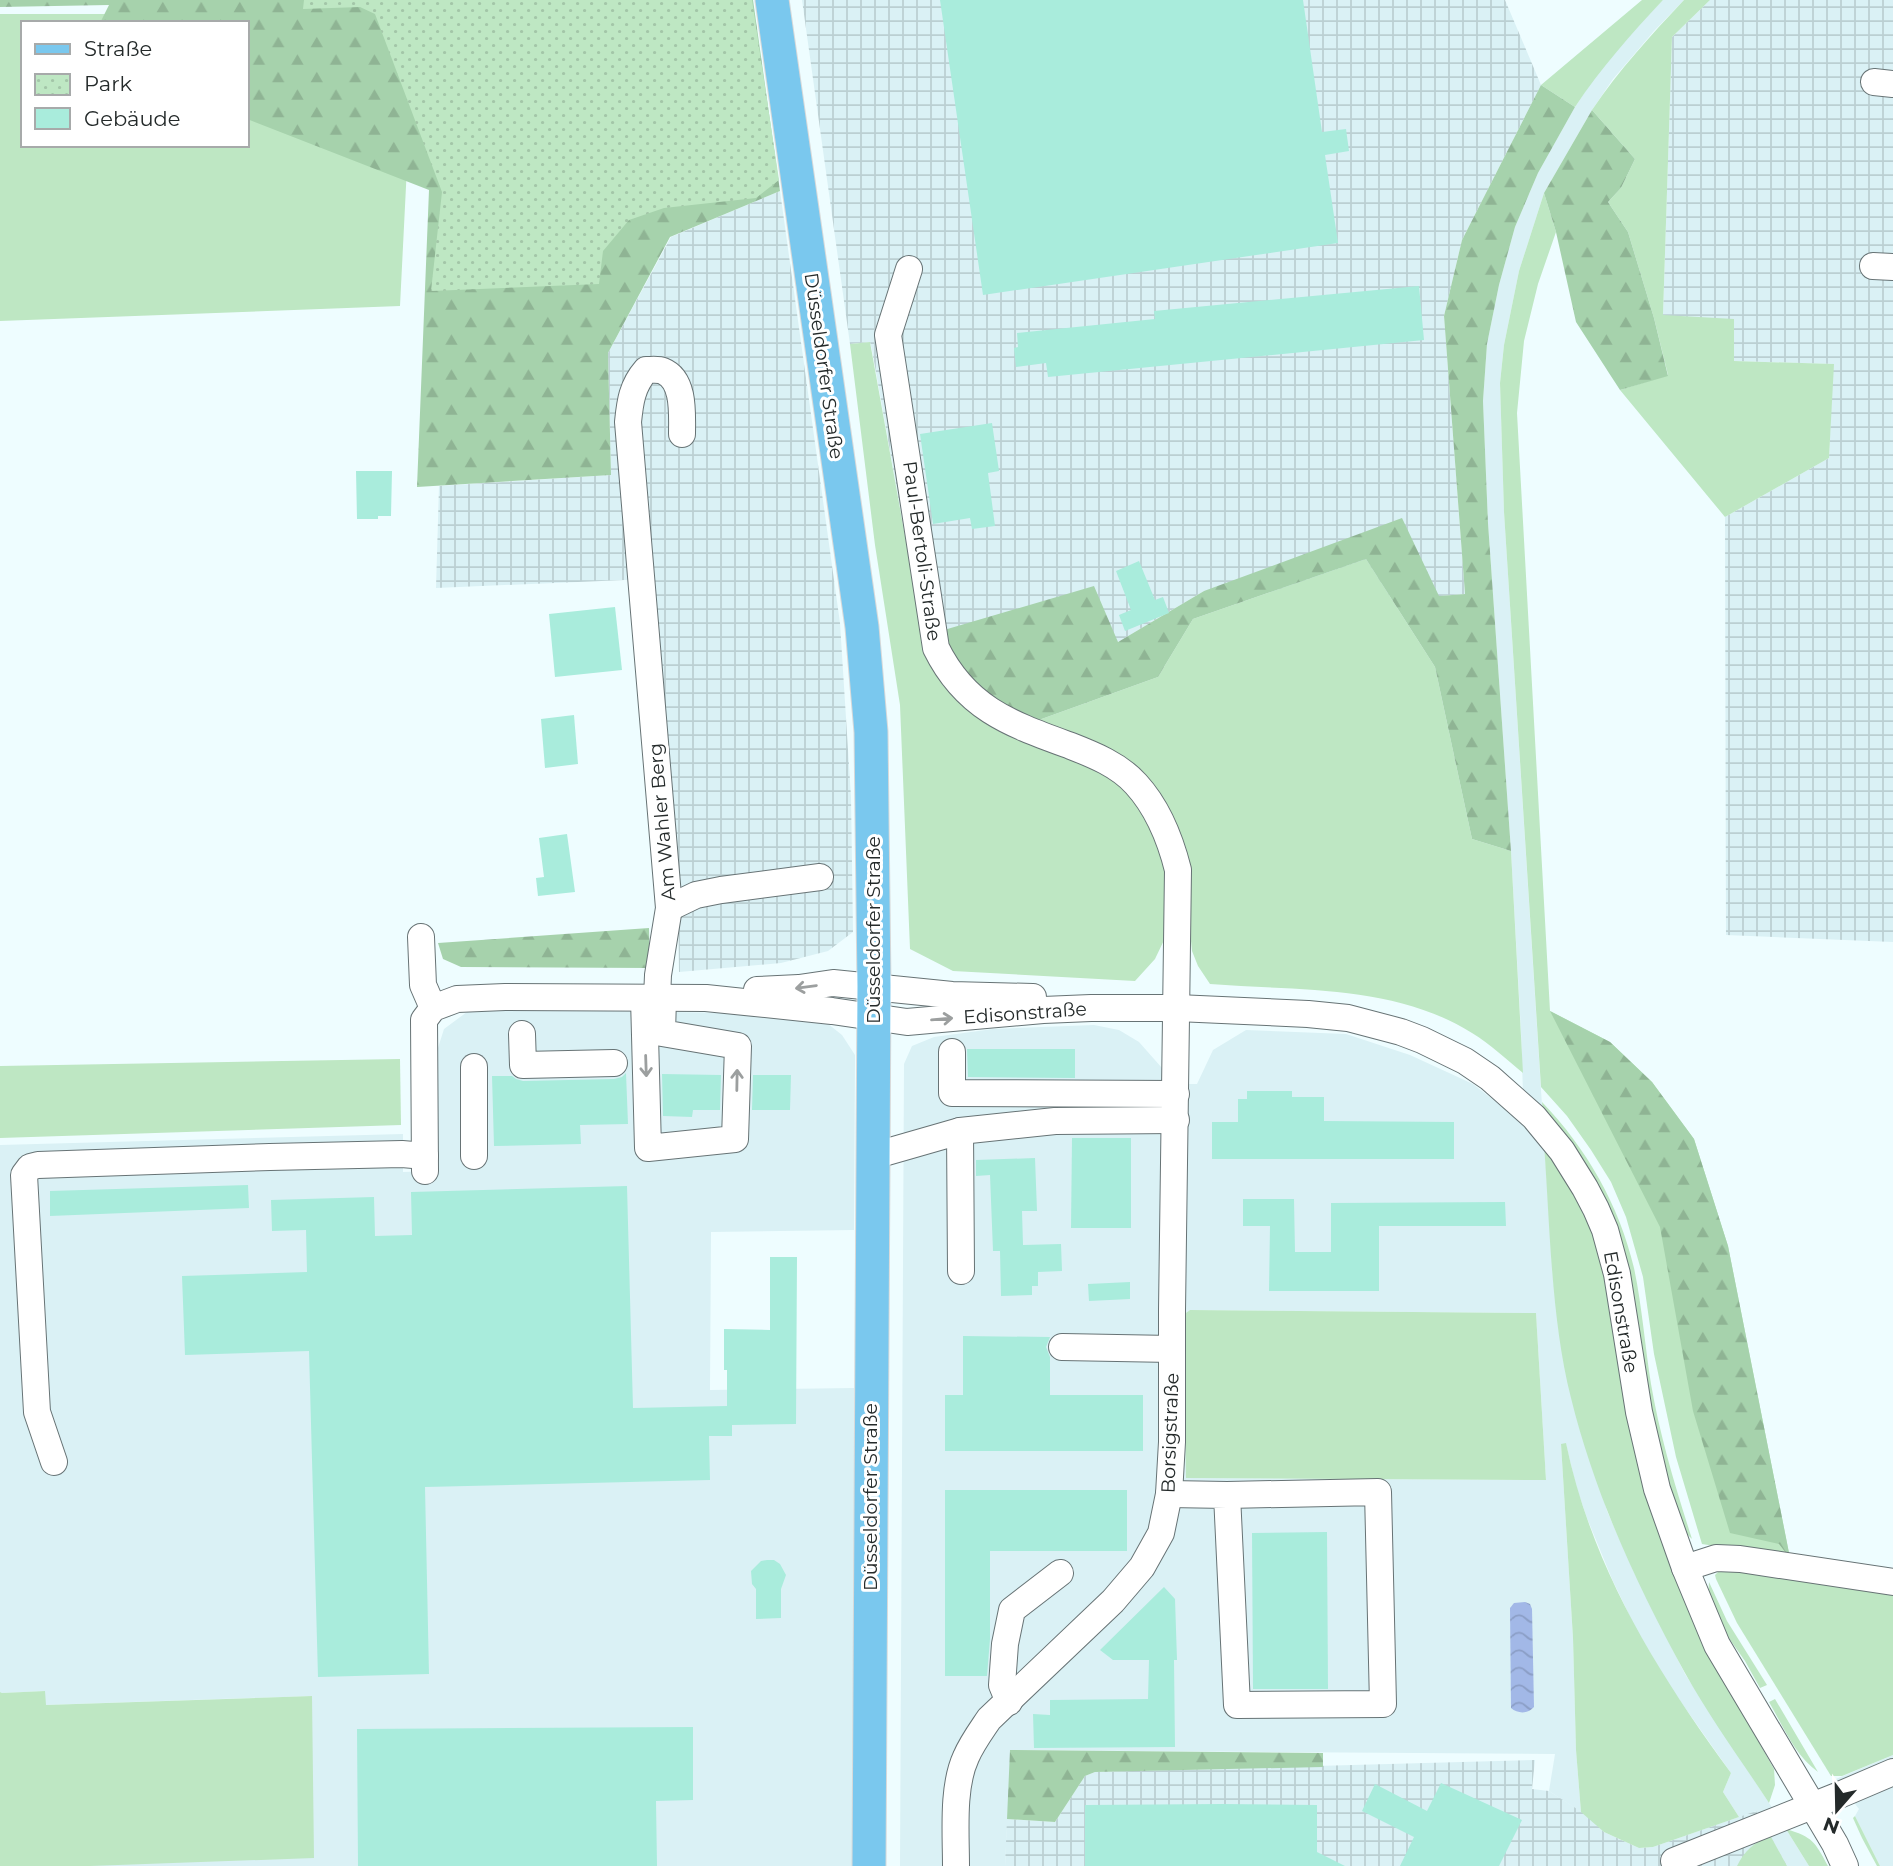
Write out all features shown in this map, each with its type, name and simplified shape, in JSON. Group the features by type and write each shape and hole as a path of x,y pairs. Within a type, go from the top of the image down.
{"main road":[{"name":"Düsseldorfer Straße","path":"772,0 862,627 871,732 874,1002 869,1866"}],"street":[{"name":"Paul-Bertoli-Straße","path":"909,269 888,335 936,648 946,669 961,688 990,712 1024,729 1111,764 1135,782 1150,802 1172,845 1178,870 1177,1008"},
{"name":"Am Wahler Berg","path":"655,998 669,908 628,422 631,396 637,381 646,370 661,370 675,380 680,396 682,434"},
{"path":"669,908 696,895 820,877"},
{"path":"421,937 423,985 433,1008"},
{"path":"54,1462 37,1412 24,1175 30,1167 50,1164 402,1154 425,1163 424,1020 433,1008 457,999 706,998 833,983 874,1002"},
{"name":"Edisonstraße","path":"874,1002 909,992 1086,998 1177,1008 1348,1018 1401,1032 1465,1061 1490,1078 1534,1116 1586,1188 1605,1230 1616,1274 1634,1387 1657,1489 1685,1568 1717,1645 1835,1844 1845,1866"},
{"path":"655,998 662,1033 738,1046 735,1139 648,1147 655,998"},
{"name":"Borsigstraße","path":"956,1866 960,1776 965,1758 989,1719 1113,1601 1142,1567 1161,1533 1169,1494 1172,1442 1177,1008"},
{"path":"522,1034 523,1065 614,1063"},
{"path":"952,1052 952,1093 1176,1107"},
{"path":"474,1067 474,1156"},
{"path":"873,1156 960,1131 1176,1107"},
{"path":"960,1131 961,1271"},
{"path":"1062,1348 1172,1349"},
{"path":"1169,1494 1378,1492 1382,1704 1237,1706 1227,1495"},
{"path":"1685,1568 1716,1558 1740,1559 1893,1582"},
{"path":"1009,1702 1002,1685 1005,1644 1012,1610 1060,1573"},
{"path":"1685,1860 1726,1839 1893,1772"},
{"path":"1720,1866 1719,1859 1726,1839"}],"shaded area":[{"path":"802,0 1505,0 1541,85 1462,240 1444,316 1465,594 1440,596 1204,591 1118,642 944,630 923,636 870,342 850,344"},
{"path":"1663,0 1684,0 1613,79 1544,193 1519,271 1504,345 1500,383 1504,512 1553,1277 1559,1332 1607,1511 1685,1674 1809,1866 1787,1866 1756,1811 1739,1817 1723,1792 1731,1773 1669,1685 1635,1627 1587,1518 1566,1444 1561,1444 1581,1812 1549,1791 1555,1754 1011,1750 1005,1866 900,1866 904,1064 912,1046 934,1037 993,1029 1094,1025 1119,1030 1139,1042 1162,1068 1165,1084 1197,1084 1213,1050 1246,1030 1346,1034 1410,1055 1473,1084 1524,1124 1511,851 1488,523 1483,401 1487,344 1515,227 1538,173 1594,78 1629,35","holes":["1190,1310 1536,1313 1546,1480 1186,1478 1183,1315"]},
{"path":"1710,0 1893,0 1893,942 1726,935 1725,517 1829,458 1833,364 1734,361 1663,315 1672,37"},
{"path":"780,191 840,623 851,797 853,932 828,951 781,963 679,972 678,892 648,579 436,588 439,486 611,475 608,353 671,237"},
{"path":"471,1009 733,1013 827,1023 842,1035 855,1055 854,1230 711,1232 710,1390 854,1388 854,1866 90,1866 311,1696 45,1705 45,1691 0,1692 0,1145 403,1134 403,1172 433,1171 437,1051 444,1029"},
{"path":"1893,1755 1893,1866 1880,1866 1855,1816 1859,1809 1836,1779"},
{"path":"1535,1760 1532,1789 1549,1791 1588,1816 1604,1832 1639,1848 1653,1847 1756,1811 1787,1866 1005,1866 1007,1819 1055,1822 1085,1776 1095,1772"}],"green space":[{"path":"0,0 753,0 780,191 670,237 608,353 611,475 417,487 429,190 248,119 248,21 101,21 109,5 0,7"},
{"path":"304,0 752,0 779,180 756,198 664,208 629,220 603,251 599,284 431,291 442,192 375,14 360,7 303,9"},
{"path":"1642,0 1663,0 1617,52 1575,107 1541,85"},
{"path":"1684,0 1710,0 1672,37 1663,315 1734,319 1734,361 1834,364 1829,458 1725,517 1620,390 1668,375 1628,232 1608,202 1621,188 1635,159 1592,110 1624,67"},
{"path":"0,14 369,14 414,27 400,306 0,321"},
{"path":"1541,85 1575,107 1538,173 1515,227 1487,344 1483,401 1488,523 1511,851 1472,839 1435,667 1366,559 1193,619 1158,677 1036,721 979,690 948,647 944,630 1094,586 1118,642 1204,591 1402,518 1439,596 1465,594 1444,316 1462,240"},
{"path":"1592,110 1635,159 1621,188 1608,202 1628,232 1668,376 1620,390 1576,322 1556,232 1544,193"},
{"path":"1544,193 1556,232 1538,284 1524,341 1517,413 1550,1011 1610,1042 1652,1082 1694,1139 1728,1246 1790,1558 1702,1544 1676,1457 1654,1354 1643,1277 1626,1217 1611,1182 1591,1150 1567,1116 1541,1087 1504,512 1500,383 1504,345 1519,271"},
{"path":"870,342 923,636 937,675 965,708 1000,732 1097,768 1124,788 1143,812 1167,869 1166,936 1155,959 1135,981 953,971 910,949 900,705 875,545 850,344"},
{"path":"1366,559 1435,667 1472,839 1511,851 1523,1073 1472,1033 1442,1017 1411,1006 1345,993 1210,984 1192,951 1180,833 1036,721 1158,677 1193,619"},
{"path":"649,928 650,968 461,967 443,959 438,943"},
{"path":"1550,1011 1610,1042 1652,1082 1694,1139 1728,1246 1790,1558 1779,1544 1730,1533 1693,1411 1660,1227"},
{"path":"400,1059 401,1125 0,1138 0,1066"},
{"path":"1542,1102 1587,1159 1610,1200 1628,1245 1637,1282 1659,1424 1692,1539 1680,1527 1654,1434 1629,1285 1543,1112"},
{"path":"1544,1144 1560,1165 1593,1230 1717,1668 1774,1769 1775,1785 1769,1803 1705,1706 1667,1640 1619,1539 1592,1470 1571,1398 1559,1337"},
{"path":"1190,1310 1536,1313 1546,1480 1186,1478 1183,1315"},
{"path":"1566,1443 1592,1533 1630,1617 1678,1696 1731,1773 1723,1792 1739,1817 1653,1847 1639,1848 1604,1832 1581,1812 1561,1444"},
{"path":"1720,1570 1893,1591 1893,1755 1842,1776 1831,1776 1737,1623 1716,1579 1715,1575"},
{"path":"1709,1582 1727,1621 1767,1685 1760,1688 1726,1634 1708,1598"},
{"path":"45,1691 46,1705 312,1696 314,1858 90,1866 0,1866 0,1692"},
{"path":"1775,1699 1818,1772 1790,1740 1769,1702"},
{"path":"1010,1750 1323,1753 1323,1767 1095,1772 1085,1776 1055,1822 1007,1819"},
{"path":"1855,1816 1880,1866 1877,1866 1862,1838 1853,1818"},
{"path":"1786,1829 1812,1842 1828,1866 1809,1866"},
{"path":"1770,1835 1787,1866 1737,1866 1750,1848"}],"water":[{"path":"1514,1603 1530,1604 1532,1609 1534,1707 1523,1712 1511,1708 1510,1608"}],"building":[{"path":"940,0 1303,0 1322,132 1346,129 1349,151 1325,155 1338,243 983,295"},
{"path":"1419,286 1424,340 1048,377 1046,363 1016,367 1014,348 1018,347 1017,333 1155,319 1154,311"},
{"path":"992,423 999,471 988,473 995,526 972,529 970,518 933,524 920,434"},
{"path":"356,471 392,471 391,516 357,519"},
{"path":"1139,561 1155,600 1163,597 1169,613 1125,631 1119,615 1131,610 1116,571"},
{"path":"615,607 622,670 555,677 549,614"},
{"path":"574,715 578,764 545,768 541,719"},
{"path":"567,834 575,892 538,896 536,878 544,877 539,838"},
{"path":"967,1049 1075,1049 1075,1078 968,1077"},
{"path":"626,1073 628,1124 580,1125 581,1144 494,1146 492,1076 512,1076 523,1081 614,1079"},
{"path":"662,1074 721,1075 720,1110 693,1110 692,1117 663,1116"},
{"path":"753,1075 791,1075 790,1110 752,1110"},
{"path":"1247,1091 1292,1091 1292,1097 1324,1097 1324,1121 1454,1122 1454,1159 1212,1159 1212,1122 1238,1122 1238,1099 1247,1099"},
{"path":"1072,1138 1131,1138 1131,1228 1071,1228"},
{"path":"1035,1158 1037,1211 1022,1211 1023,1245 1061,1244 1062,1271 1038,1272 1038,1286 1032,1286 1032,1295 1001,1296 1000,1251 993,1251 990,1175 976,1176 976,1160"},
{"path":"248,1185 249,1208 50,1216 50,1191"},
{"path":"627,1186 633,1408 727,1406 724,1329 770,1330 770,1257 797,1257 796,1424 732,1425 732,1436 709,1436 710,1480 425,1487 429,1674 318,1677 309,1351 185,1355 182,1276 307,1272 306,1230 272,1231 271,1200 374,1197 375,1236 412,1235 411,1192"},
{"path":"1243,1199 1294,1199 1295,1252 1331,1252 1331,1203 1505,1202 1506,1226 1379,1226 1379,1291 1269,1291 1270,1226 1243,1226"},
{"path":"1130,1282 1130,1299 1089,1301 1088,1284"},
{"path":"963,1336 1050,1337 1046,1347 1050,1357 1050,1395 1143,1395 1143,1451 945,1451 945,1395 963,1395"},
{"path":"945,1490 1127,1490 1127,1551 990,1551 990,1639 987,1676 945,1676"},
{"path":"1327,1532 1328,1689 1253,1689 1252,1533"},
{"path":"761,1561 780,1564 786,1575 781,1589 781,1618 756,1619 756,1589 752,1584 751,1571"},
{"path":"1164,1587 1175,1599 1175,1747 1034,1748 1033,1714 1050,1715 1050,1700 1148,1699 1149,1660 1113,1660 1100,1650"},
{"path":"693,1727 693,1800 656,1801 657,1866 358,1866 357,1729"},
{"path":"1441,1783 1522,1820 1499,1866 1400,1866 1414,1837 1362,1811 1375,1784 1427,1811"},
{"path":"1085,1805 1317,1805 1317,1852 1345,1866 1085,1866"}]}
